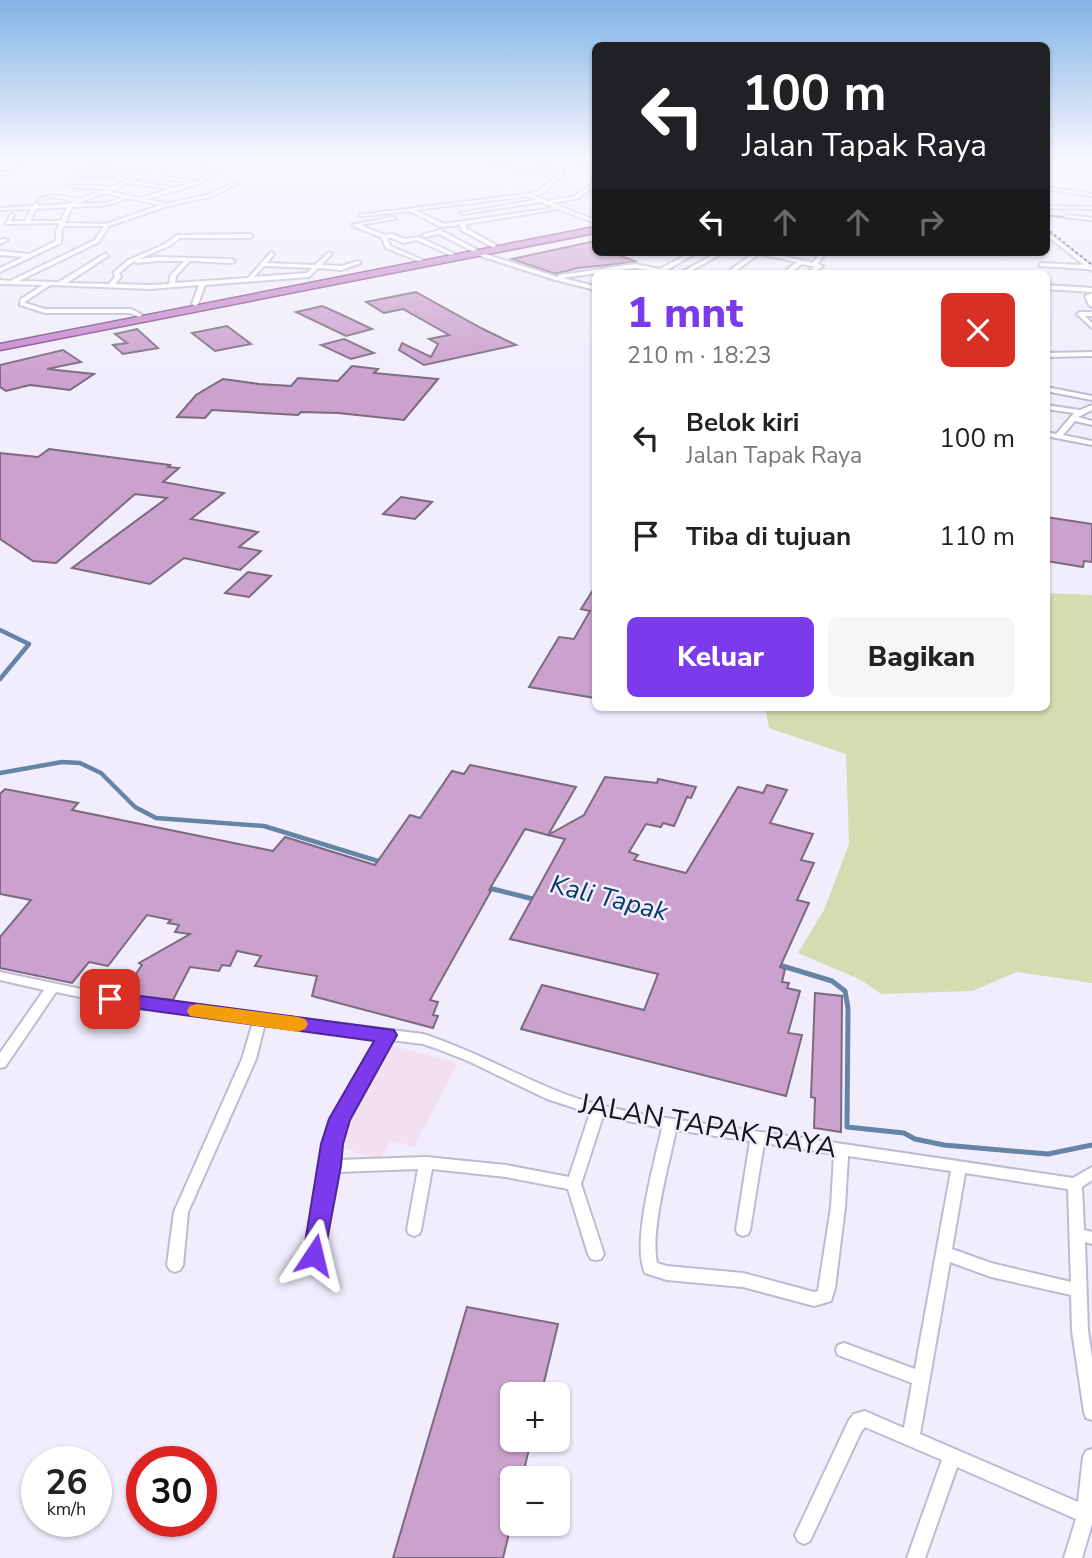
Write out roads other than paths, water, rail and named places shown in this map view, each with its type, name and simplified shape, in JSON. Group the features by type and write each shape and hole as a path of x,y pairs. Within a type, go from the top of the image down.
{"highway":[{"path":"0,345 342,271 475,251 561,233"},
{"path":"0,345 563,233"}],"street":[{"path":"0,270 60,242 61,233"},
{"path":"0,291 96,242 101,233"},
{"path":"110,286 118,277 116,273 126,263 172,242 179,236 238,233"},
{"path":"373,233 404,241 417,238 452,254"},
{"path":"425,235 436,233"},
{"path":"441,233 475,251 554,278 592,287"},
{"path":"472,233 494,246"},
{"path":"1050,235 1091,268"},
{"path":"384,237 388,247 420,260"},
{"path":"172,242 225,242"},
{"path":"0,253 29,256"},
{"path":"251,278 271,254"},
{"path":"0,282 47,285 172,285 309,275 329,254"},
{"path":"59,285 106,255"},
{"path":"607,270 633,266 662,270 688,256"},
{"path":"707,256 712,257"},
{"path":"733,270 753,256"},
{"path":"775,256 820,267 814,270"},
{"path":"790,270 805,256"},
{"path":"814,265 820,256"},
{"path":"688,270 712,257"},
{"path":"126,263 151,259 232,261"},
{"path":"172,285 173,276 188,260"},
{"path":"263,264 319,266 342,271 358,263"},
{"path":"1041,265 1091,268"},
{"path":"554,278 592,272"},
{"path":"195,304 203,282"},
{"path":"47,285 32,293 22,304 45,311 131,311 139,315"},
{"path":"1050,287 1092,292"},
{"path":"1092,292 1088,296 1092,305"},
{"path":"1092,314 1080,314 1092,326"},
{"path":"1050,355 1092,354"},
{"path":"1050,390 1091,401 1058,436"},
{"path":"1050,409 1092,423"},
{"path":"1050,435 1092,443"},
{"name":"JALAN TAPAK RAYA","path":"0,976 110,999 423,1040 454,1049 555,1096 598,1110 670,1124 1075,1184"},
{"path":"0,1063 53,988"},
{"path":"175,1265 181,1212 249,1059 260,1019"},
{"path":"314,1255 331,1166 332,1144 340,1119 387,1035"},
{"path":"596,1254 575,1184 598,1110"},
{"path":"670,1124 652,1213 646,1259 650,1268 667,1273 743,1280 814,1299 825,1296 827,1288 838,1207 841,1150"},
{"path":"743,1230 758,1138"},
{"path":"331,1166 426,1163 506,1171 575,1184"},
{"path":"414,1230 426,1163"},
{"path":"911,1437 959,1167"},
{"path":"1092,1173 1075,1184 1085,1236 1078,1290 1086,1332 1092,1412"},
{"path":"944,1253 991,1270 1078,1290"},
{"path":"844,1350 921,1379"},
{"path":"804,1535 859,1420 871,1419 1086,1514"},
{"path":"916,1558 952,1455"},
{"path":"1073,1558 1086,1514 1092,1457"}],"waterway":[{"name":"Kali Tapak","path":"0,630 29,644 0,679"},
{"name":"Kali Tapak","path":"0,773 62,762 80,763 101,773 135,807 156,818 264,826 381,862"},
{"name":"Kali Tapak","path":"485,887 537,900"},
{"name":"Kali Tapak","path":"776,964 832,981 845,991 848,1008 847,1127 904,1133 915,1139 944,1145 1048,1154 1092,1145"}],"railway":[{"path":"1052,233 1092,265"}]}
